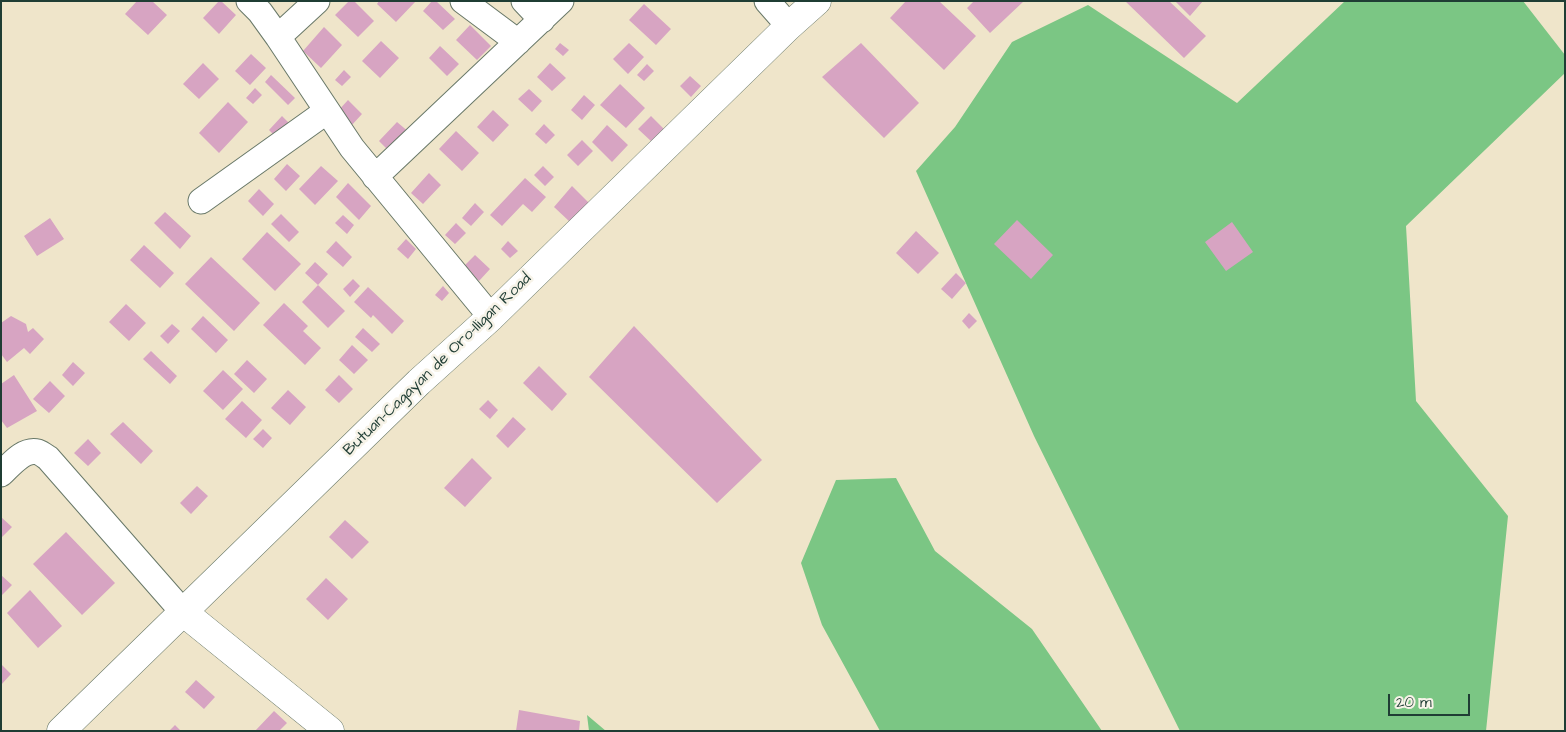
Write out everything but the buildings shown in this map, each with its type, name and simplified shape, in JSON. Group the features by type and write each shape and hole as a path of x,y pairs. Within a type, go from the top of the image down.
{"main road":[{"name":"Butuan-Cagayan de Oro-Iligan Road","path":"61,731 419,382 491,316 816,1"},
{"path":"183,612 330,731"}],"street":[{"path":"249,1 260,12 278,37 352,148 491,316"},
{"path":"278,37 317,1"},
{"path":"463,1 518,42"},
{"path":"524,1 542,20"},
{"path":"375,177 561,1"},
{"path":"767,1 789,26"},
{"path":"201,201 327,111"},
{"path":"1,474 21,456 30,452 38,452 48,458 183,612"}],"green space":[{"path":"1345,1 1523,1 1565,55 1565,73 1406,226 1416,401 1508,516 1486,731 1180,731 1034,436 916,171 955,127 1012,42 1088,5 1237,103"},
{"path":"896,478 935,551 1032,629 1102,731 880,731 822,625 801,563 836,480"},
{"path":"587,715 606,731 589,731"}]}
